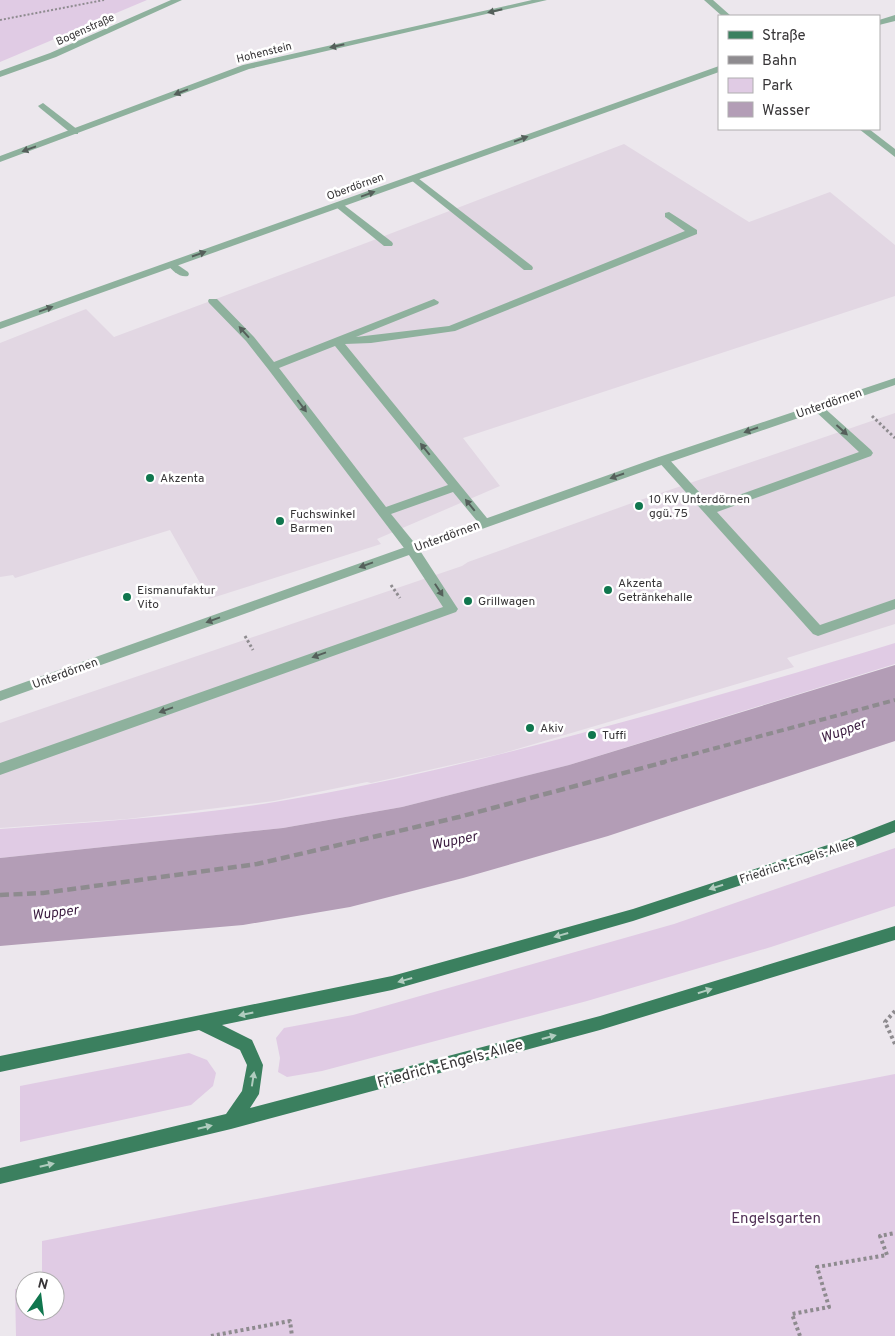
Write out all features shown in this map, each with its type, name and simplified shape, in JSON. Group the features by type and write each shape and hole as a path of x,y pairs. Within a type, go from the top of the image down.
{"main road":[{"name":"Friedrich-Engels-Allee","path":"0,1064 201,1024 392,983 633,915 851,843 895,826"},
{"name":"Friedrich-Engels-Allee","path":"0,1176 231,1121 600,1023 895,933"},
{"path":"201,1024 246,1045 255,1064 250,1094 231,1121"}],"street":[{"name":"Bogenstraße","path":"0,74 53,55 178,0"},
{"name":"Hohenstein","path":"0,160 246,67 543,0"},
{"path":"708,0 727,15"},
{"path":"880,23 895,18"},
{"name":"Oberdörnen","path":"0,326 718,69"},
{"path":"43,106 75,132"},
{"path":"865,130 895,154"},
{"path":"414,178 528,268"},
{"path":"340,204 388,244"},
{"path":"337,341 371,340 452,330 692,232 669,215"},
{"path":"172,264 184,274"},
{"path":"213,301 240,328 272,367"},
{"path":"337,341 434,302"},
{"path":"337,341 485,522"},
{"name":"Unterdörnen","path":"0,696 485,522 895,381"},
{"path":"710,510 867,453 817,407"},
{"path":"663,460 818,631 895,604"},
{"path":"0,769 451,609 412,549 383,512 456,487"}],"lane":[{"path":"337,341 272,367 383,512"}],"path":[{"path":"0,20 104,0"},
{"path":"895,1010 884,1022 895,1044"},
{"path":"800,1336 792,1314 829,1307 817,1267 887,1255 880,1236 895,1233"},
{"path":"211,1336 290,1321 292,1336"}],"shaded area":[{"path":"624,144 749,222 830,192 895,245 895,296 463,438 500,486 377,539 381,544 209,599 170,530 15,578 13,575 0,577 0,343 86,309 114,337"},
{"path":"895,413 895,624 787,658 794,667 500,754 371,783 367,782 274,801 127,819 0,828 0,723 462,566 468,562 646,498"}],"green space":[{"path":"0,0 147,0 0,62"},
{"path":"895,643 895,664 569,765 402,807 283,828 0,858 0,829 207,812 323,794 465,763 605,727"},
{"path":"895,848 895,906 771,947 587,1001 322,1071 287,1077 278,1072 280,1058 276,1038 284,1028 353,1015 674,924"},
{"path":"189,1053 207,1060 216,1073 213,1086 191,1105 20,1142 20,1086"},
{"name":"Engelsgarten","path":"895,1074 895,1336 16,1336 16,1321 65,1321 65,1271 42,1271 42,1241"}],"water":[{"name":"Wupper","path":"895,665 895,741 608,836 463,878 350,907 243,925 0,946 0,858 283,828 402,807 569,765"}],"railway":[{"path":"660,763 895,700"},
{"path":"0,895 43,893 257,864 459,817 665,762"}],"place":[{"name":"Akzenta","path":"150,478"},
{"name":"10 KV Unterdörnen ggü. 75","path":"639,506"},
{"name":"Fuchswinkel Barmen","path":"280,521"},
{"name":"Akzenta Getränkehalle","path":"608,590"},
{"name":"Eismanufaktur Vito","path":"127,597"},
{"name":"Grillwagen","path":"468,601"},
{"name":"Akiv","path":"530,728"},
{"name":"Tuffi","path":"592,735"}]}
